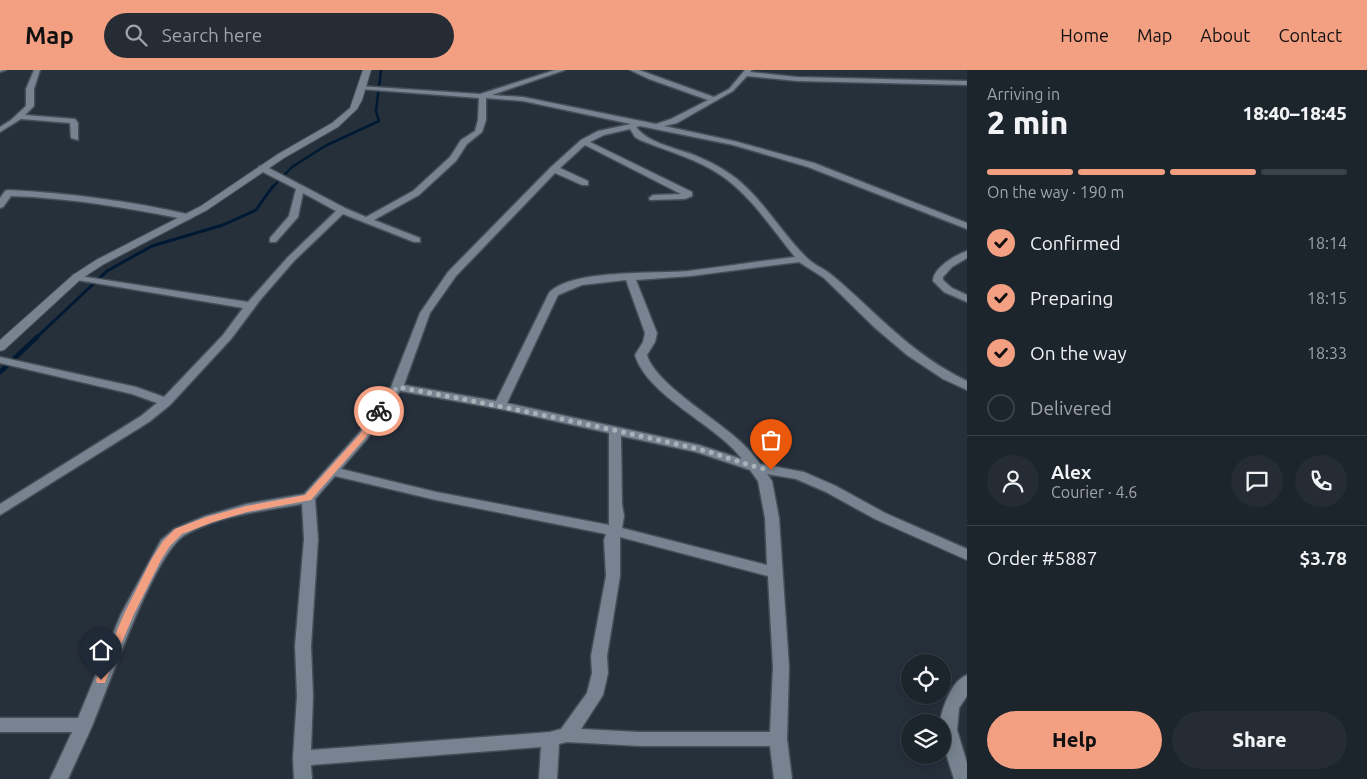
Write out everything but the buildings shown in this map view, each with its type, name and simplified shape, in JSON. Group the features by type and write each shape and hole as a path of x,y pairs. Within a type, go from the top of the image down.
{"street":[{"path":"0,130 20,117 30,106 30,89 37,70"},
{"path":"0,347 77,277 100,262 188,217 262,168 324,132 345,117 358,100 367,70"},
{"path":"483,95 562,70"},
{"path":"633,70 714,99"},
{"path":"657,126 674,121 731,90 747,72 796,79 967,83"},
{"path":"361,87 523,99 636,124 657,126 784,156 967,226"},
{"path":"367,220 416,192 448,164 464,142 478,132 482,120 483,95"},
{"path":"20,117 72,121 74,123 75,138"},
{"path":"59,779 84,725 129,614 166,543 178,532 210,519 246,509 308,498 334,471 363,436 397,387 425,313 437,293 452,274 554,169 584,142 601,133 636,124"},
{"path":"636,124 638,135 643,138 708,165 736,182 781,232 801,259 830,278 851,300 931,368 967,386"},
{"path":"584,142 688,194 685,196 653,198"},
{"path":"262,168 283,181 342,210 417,240"},
{"path":"554,169 585,183"},
{"path":"273,240 293,217 300,189"},
{"path":"0,205 4,192 40,194 188,217"},
{"path":"0,510 145,419 166,402 226,337 291,259 342,210"},
{"path":"967,254 938,276 938,281 948,290 967,299"},
{"path":"500,405 554,292 561,287 586,280 675,275 801,259"},
{"path":"77,277 250,306"},
{"path":"630,278 651,334 649,342 641,355 648,370 658,381 743,450 765,481 772,518 781,666 778,739 783,779"},
{"path":"0,360 136,391 166,402"},
{"path":"397,387 500,405 713,453 757,468 799,476 831,489 888,520 967,556"},
{"path":"548,779 558,737 595,695 600,673 599,656 608,610 612,576 611,540 615,531 615,431"},
{"path":"334,471 436,496 615,531 774,572"},
{"path":"303,779 302,758 305,696 303,646 311,539 308,498"},
{"path":"963,779 948,730 951,707 967,682"},
{"path":"0,725 84,725"},
{"path":"302,758 558,737 778,739"}],"waterway":[{"path":"272,188 292,167 325,146 379,121 376,111 381,70"},
{"path":"36,338 107,271 152,246 223,225 256,210 273,186"},
{"path":"0,372 37,337"}],"way so far":[{"path":"379,411 397,387 500,405 699,449 757,468 771,470"}],"route":[{"path":"101,680 129,614 166,543 178,532 210,519 246,509 308,498 334,471 363,436 379,411"}]}
